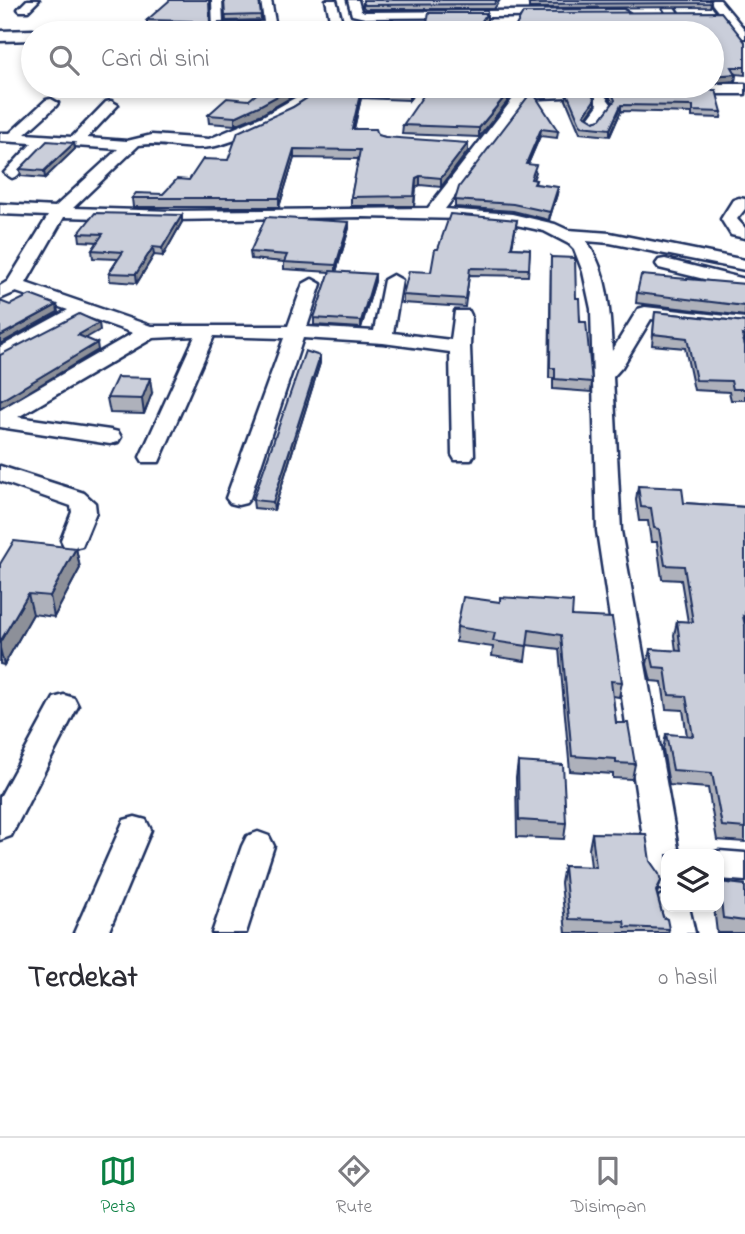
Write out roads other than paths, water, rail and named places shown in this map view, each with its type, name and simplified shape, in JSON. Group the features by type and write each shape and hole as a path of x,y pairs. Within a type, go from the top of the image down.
{"street":[{"path":"24,9 34,0"},
{"path":"217,21 218,0"},
{"path":"266,0 270,21"},
{"path":"331,0 336,21"},
{"path":"353,0 356,14 509,14 567,18 624,16 613,0"},
{"path":"402,0 402,14"},
{"path":"452,0 454,21"},
{"path":"505,0 512,21"},
{"path":"560,0 567,18"},
{"path":"663,0 678,21"},
{"path":"714,0 743,35"},
{"path":"659,13 685,13"},
{"path":"711,13 724,13"},
{"path":"0,36 21,35"},
{"path":"724,89 745,89"},
{"path":"6,138 128,145 141,140 205,144 226,141 307,98"},
{"path":"432,213 463,177 477,145 509,120 526,98"},
{"path":"593,121 605,106 600,98"},
{"path":"6,138 51,103"},
{"path":"75,142 111,105"},
{"path":"12,173 43,140"},
{"path":"128,145 99,176 58,212 5,290 149,332 295,332 383,337 460,347"},
{"path":"745,204 739,203 729,219 737,231 745,233"},
{"path":"0,209 147,216 432,213 531,223 576,241 745,284"},
{"path":"576,241 610,238 745,265"},
{"path":"576,241 594,277 600,309 608,531 662,849"},
{"path":"383,337 393,280"},
{"path":"238,498 312,284"},
{"path":"0,355 81,310"},
{"path":"601,377 612,367 645,313 745,324"},
{"path":"462,315 460,347 463,455"},
{"path":"151,457 207,330"},
{"path":"0,420 149,332"},
{"path":"0,420 110,437"},
{"path":"0,472 76,498 83,503 84,512 73,540"},
{"path":"0,827 64,706"},
{"path":"92,933 135,830"},
{"path":"229,933 258,846"},
{"path":"724,865 745,867"},
{"path":"673,912 678,933"}]}
